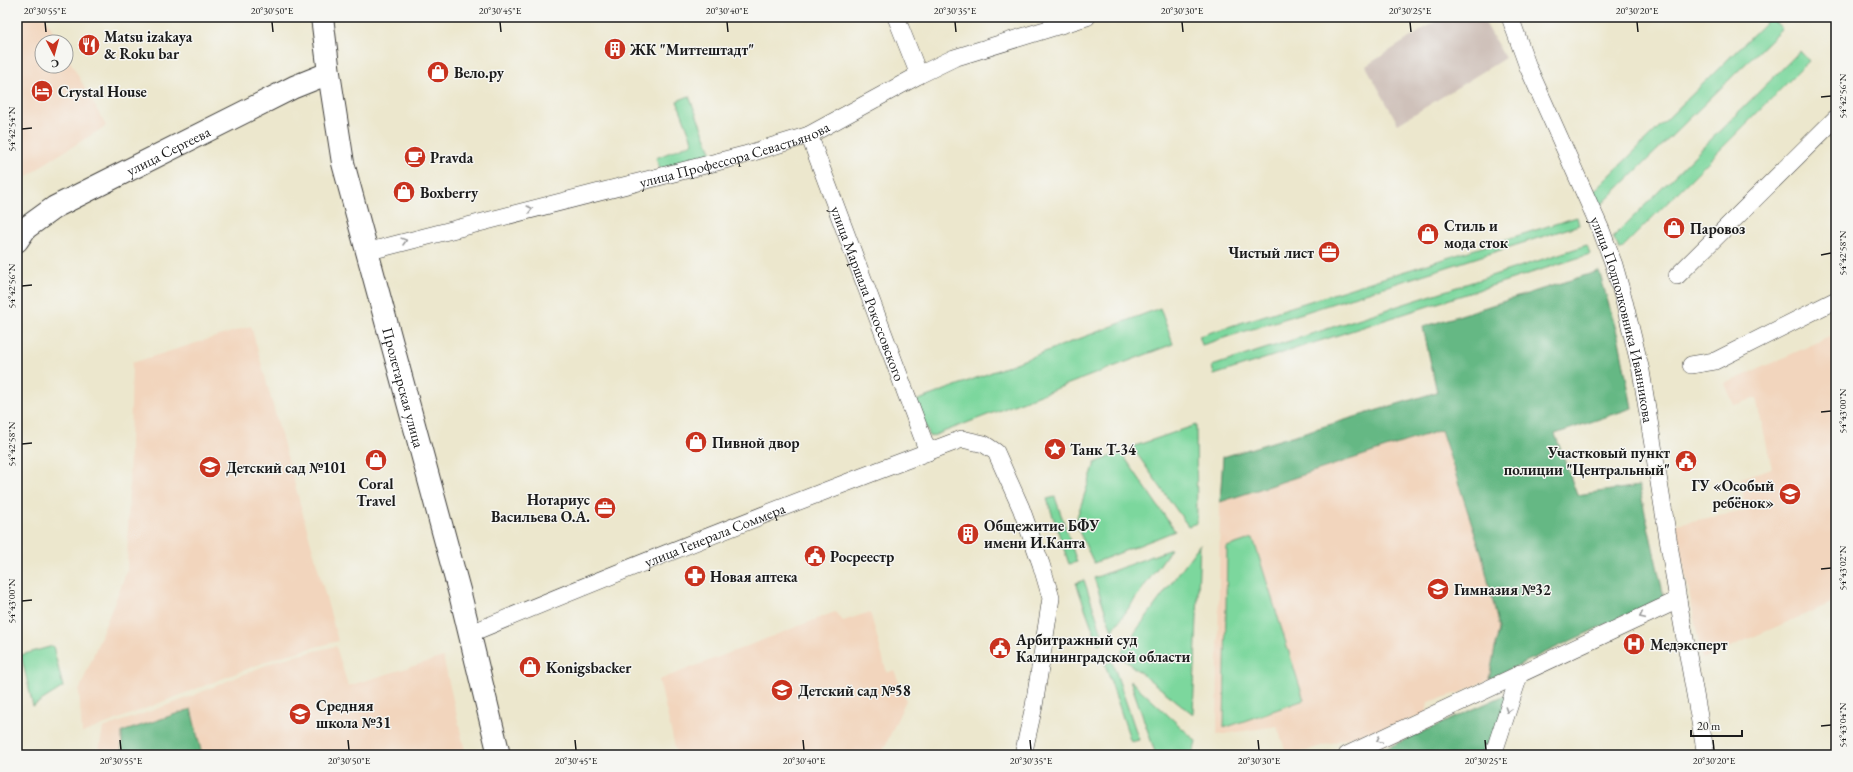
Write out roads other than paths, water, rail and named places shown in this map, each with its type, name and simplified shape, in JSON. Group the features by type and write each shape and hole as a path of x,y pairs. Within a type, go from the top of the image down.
{"main road":[{"name":"Пролетарская улица","path":"322,17 343,164 458,587 499,755"},
{"name":"улица Сергеева","path":"17,240 26,228 55,207 294,87 329,73"}],"street":[{"path":"896,17 919,75"},
{"name":"улица Профессора Севастьянова","path":"366,252 744,155 809,135 919,75 954,58 1087,17"},
{"name":"улица Подполковника Иванникова","path":"1510,17 1528,67 1614,265 1641,371 1678,600 1706,755"},
{"path":"1677,276 1836,118"},
{"name":"улица Маршала Рокоссовского","path":"809,135 928,452"},
{"path":"1691,365 1715,361 1836,300"},
{"name":"улица Генерала Соммера","path":"469,634 735,526 962,439 984,444 996,452 1021,508 1043,570 1051,598 1034,706 1023,755"},
{"path":"1347,755 1678,600"},
{"path":"1493,755 1520,673"}],"place":[{"name":"Matsu izakaya & Roku bar","path":"89,45"},
{"name":"ЖК \"Миттештадт\"","path":"615,49"},
{"name":"Вело.ру","path":"438,72"},
{"name":"Crystal House","path":"42,91"},
{"name":"Pravda","path":"415,157"},
{"name":"Boxberry","path":"404,192"},
{"name":"Паровоз","path":"1674,228"},
{"name":"Стиль и мода сток","path":"1428,234"},
{"name":"Чистый лист","path":"1329,252"},
{"name":"Пивной двор","path":"696,442"},
{"name":"Танк Т-34","path":"1055,449"},
{"name":"Coral Travel","path":"376,460"},
{"name":"Участковый пункт полиции \"Центральный\"","path":"1686,461"},
{"name":"Детский сад №101","path":"210,467"},
{"name":"ГУ «Особый ребёнок»","path":"1790,494"},
{"name":"Нотариус Васильева О.А.","path":"605,508"},
{"name":"Общежитие БФУ имени И.Канта","path":"968,534"},
{"name":"Росрeeстр","path":"815,556"},
{"name":"Новая аптека","path":"695,576"},
{"name":"Гимназия №32","path":"1438,589"},
{"name":"Медэксперт","path":"1634,644"},
{"name":"Арбитражный суд Калининградской области","path":"1000,648"},
{"name":"Konigsbacker","path":"530,667"},
{"name":"Детский сад №58","path":"782,690"},
{"name":"Средняя школа №31","path":"300,714"}]}
